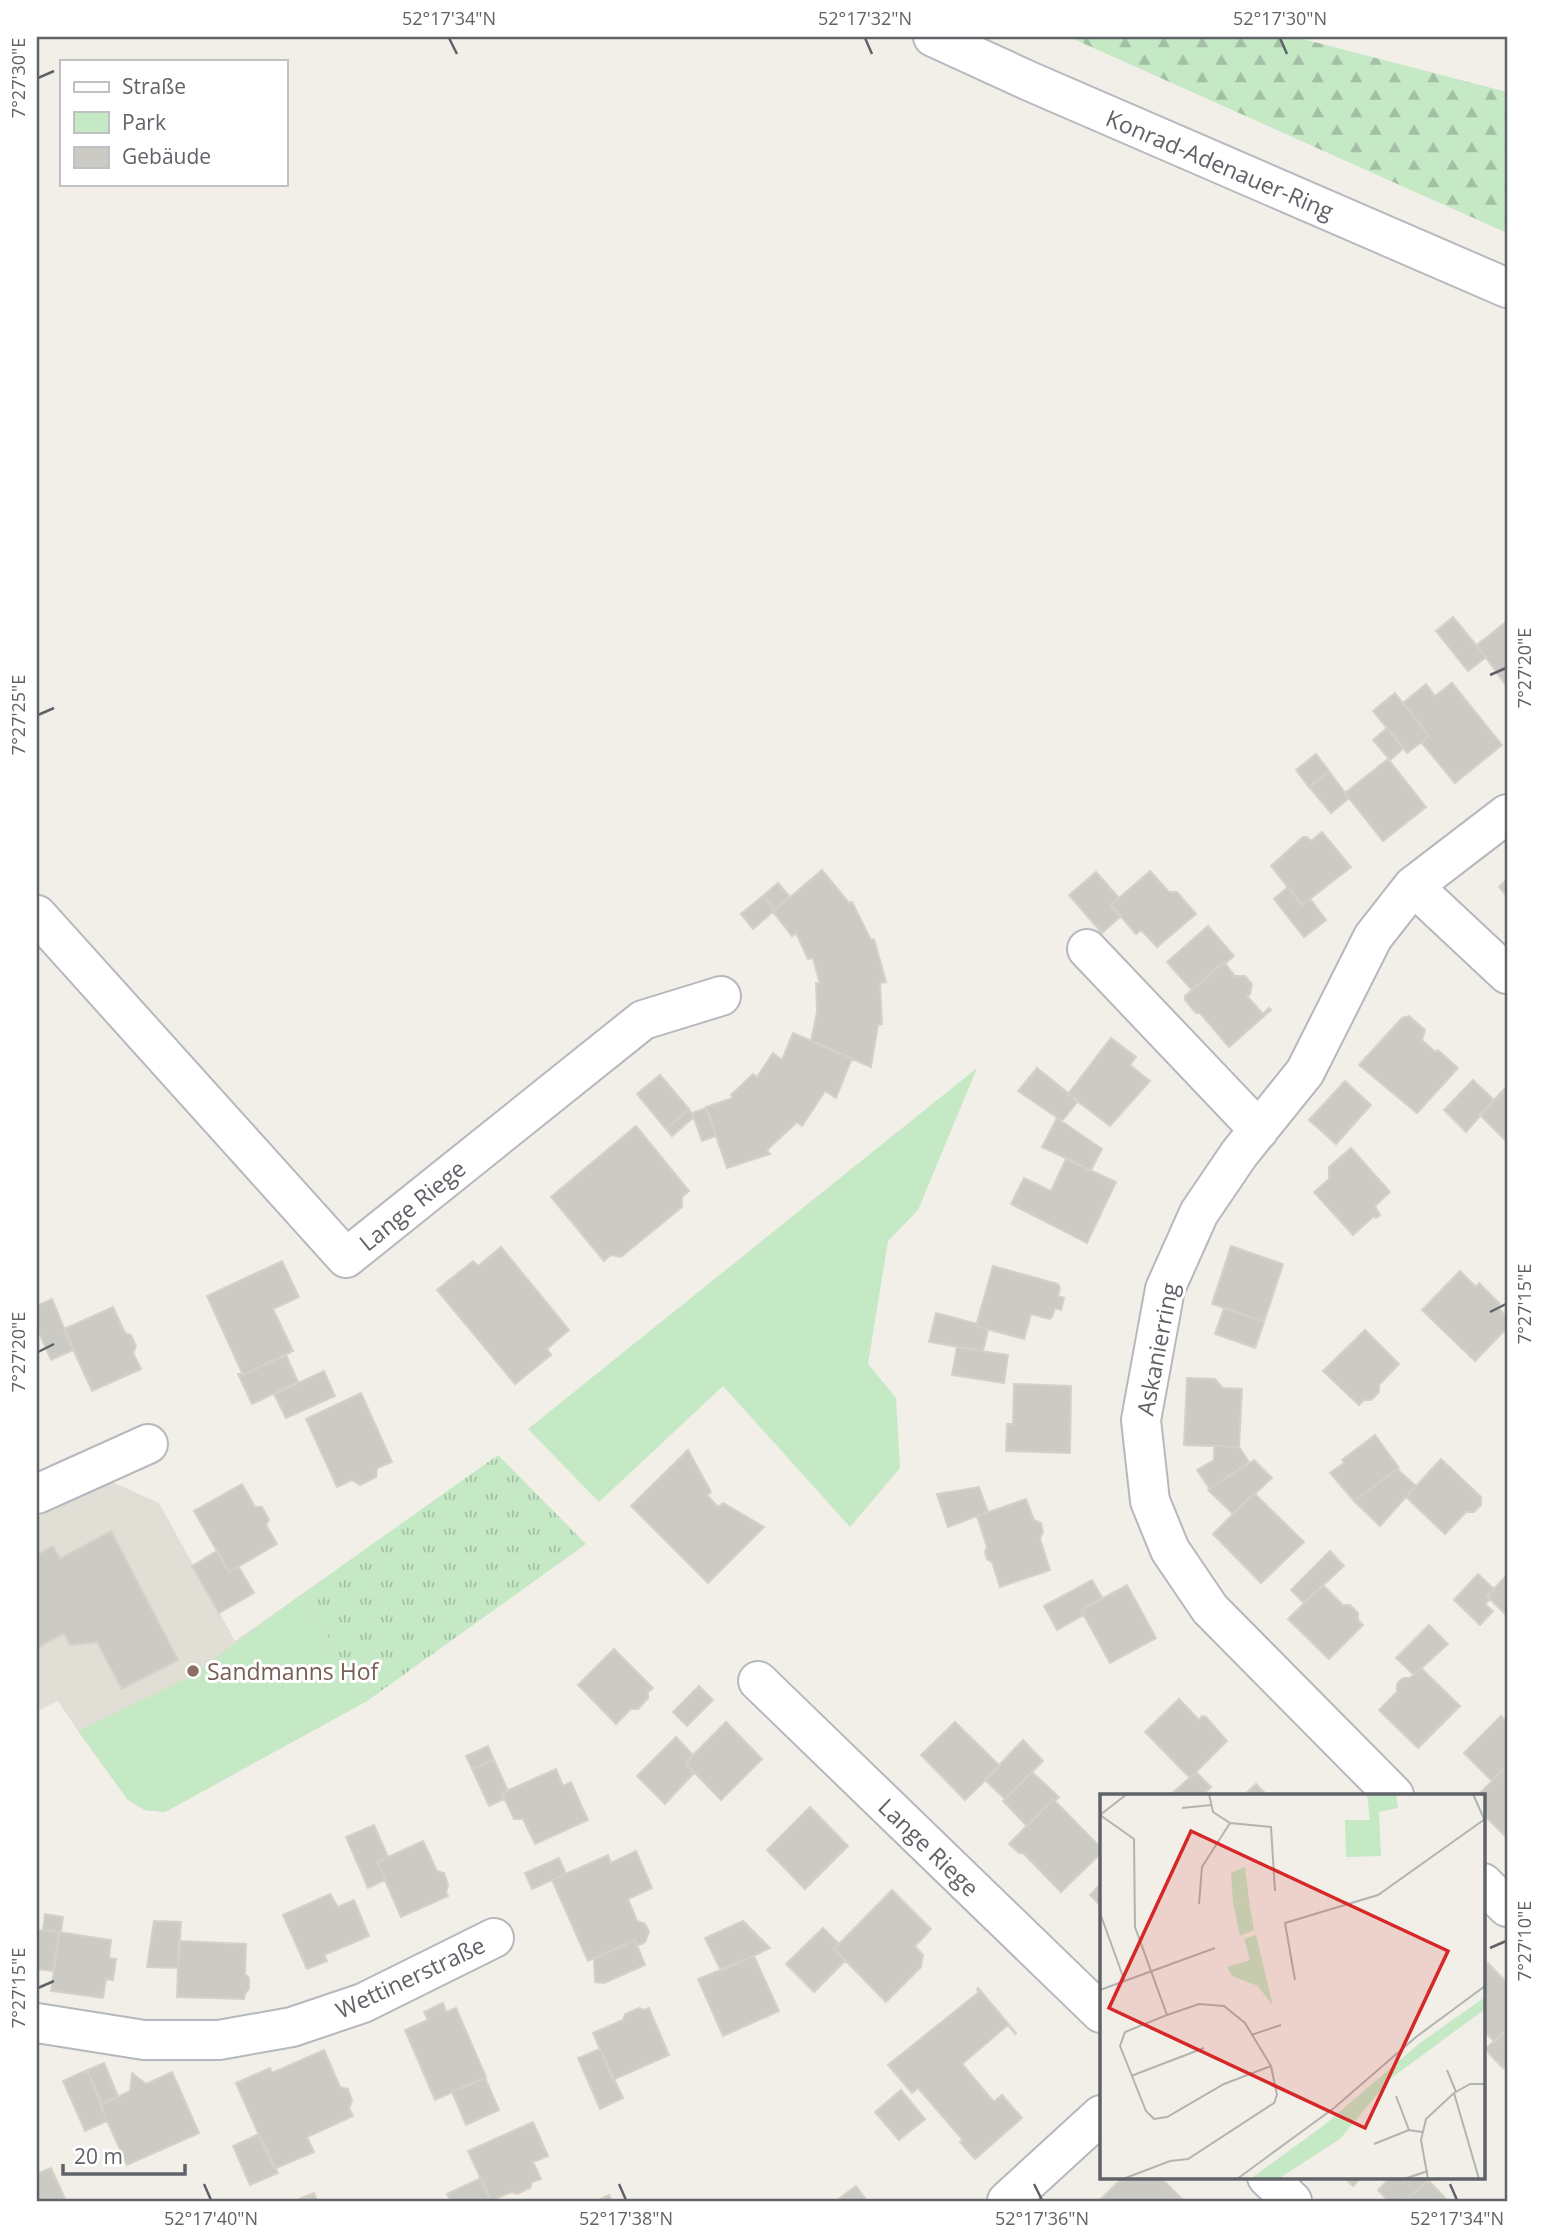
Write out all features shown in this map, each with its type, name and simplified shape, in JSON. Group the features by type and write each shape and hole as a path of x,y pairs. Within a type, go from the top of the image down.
{"street":[{"name":"Konrad-Adenauer-Ring","path":"933,37 1507,288"},
{"name":"Askanierring","path":"1393,1794 1210,1609 1170,1550 1150,1501 1141,1420 1165,1289 1199,1213 1259,1130 1306,1072 1373,937 1413,886 1507,814"},
{"path":"1413,886 1507,974"},
{"name":"Lange Riege","path":"37,915 346,1258 643,1020 721,996"},
{"path":"1087,948 1259,1130"},
{"path":"37,1494 148,1444"},
{"name":"Lange Riege","path":"758,1681 1100,2012"},
{"path":"1484,1884 1507,1907"},
{"name":"Wettinerstraße","path":"37,2024 144,2040 219,2039 292,2027 363,2003 494,1938"},
{"path":"1007,2201 1100,2116"},
{"path":"1268,2178 1292,2201"}],"shaded area":[{"name":"Sandmanns Hof","path":"112,1482 159,1503 235,1641 302,1594 367,1701 165,1812 145,1810 128,1800 58,1701 37,1711 37,1517"}],"green space":[{"path":"1069,37 1295,37 1507,92 1507,233"},
{"path":"977,1068 918,1210 888,1241 868,1364 896,1398 900,1468 850,1527 723,1386 599,1502 528,1429"},
{"path":"498,1455 586,1544 367,1701 302,1594"},
{"path":"302,1594 367,1701 165,1812 145,1810 128,1800 78,1731 190,1677"}],"building":[{"path":"1453,617 1486,657 1468,671 1436,631"},
{"path":"1507,621 1507,687 1477,645"},
{"path":"1452,683 1502,745 1455,783 1421,742 1429,736 1403,703 1426,684 1435,696"},
{"path":"1395,693 1429,736 1407,753 1373,711"},
{"path":"1387,728 1404,748 1390,760 1373,740"},
{"path":"1316,754 1329,771 1309,787 1296,770"},
{"path":"1388,759 1426,807 1383,841 1345,793"},
{"path":"1329,771 1349,798 1331,813 1309,787"},
{"path":"1322,832 1351,867 1302,905 1271,866 1303,837 1311,841"},
{"path":"822,870 849,903 852,902 871,940 874,939 886,982 880,983 882,1024 878,1025 871,1067 811,1041 817,1012 816,983 820,984 813,958 808,959 796,933 792,936 773,912"},
{"path":"1150,871 1169,892 1177,892 1196,914 1157,947 1141,930 1136,934 1111,905"},
{"path":"1096,872 1119,898 1111,905 1121,916 1102,933 1069,895"},
{"path":"1507,879 1507,896 1499,887"},
{"path":"778,883 790,897 775,910 763,896"},
{"path":"1288,887 1302,905 1310,899 1326,920 1304,937 1274,899"},
{"path":"763,896 775,910 753,929 741,914"},
{"path":"1208,926 1234,956 1192,990 1167,962"},
{"path":"1224,962 1235,976 1245,976 1252,984 1247,996 1263,1014 1269,1008 1271,1010 1229,1047 1185,1000 1185,996"},
{"path":"1409,1016 1425,1030 1422,1040 1458,1068 1417,1113 1359,1065 1402,1018"},
{"path":"793,1033 852,1058 836,1098 825,1091 802,1126 797,1122 767,1150 770,1154 727,1168 706,1107 733,1098 731,1095 753,1074 757,1077 773,1053 782,1060"},
{"path":"1111,1038 1136,1057 1130,1065 1150,1081 1110,1126 1068,1094"},
{"path":"1037,1068 1078,1101 1062,1121 1018,1091"},
{"path":"660,1075 689,1109 666,1129 637,1094"},
{"path":"1473,1080 1494,1100 1466,1132 1444,1110"},
{"path":"1345,1081 1371,1105 1336,1144 1309,1120"},
{"path":"1507,1086 1507,1142 1480,1115"},
{"path":"706,1108 716,1136 702,1141 692,1113"},
{"path":"689,1109 694,1117 672,1136 666,1129"},
{"path":"1057,1118 1102,1149 1091,1170 1042,1147"},
{"path":"636,1126 689,1191 682,1197 682,1207 621,1257 611,1255 604,1261 551,1197"},
{"path":"1351,1148 1390,1192 1375,1206 1380,1215 1376,1218 1374,1216 1353,1235 1314,1192 1329,1179 1329,1167"},
{"path":"1066,1159 1116,1182 1087,1243 1011,1204 1024,1178 1051,1191"},
{"path":"1231,1246 1283,1264 1264,1322 1212,1304"},
{"path":"501,1247 569,1330 547,1349 551,1355 515,1384 437,1290 473,1261 478,1266"},
{"path":"282,1261 299,1297 273,1309 293,1351 243,1375 207,1296"},
{"path":"993,1266 1058,1284 1058,1296 1064,1298 1061,1310 1055,1308 1049,1319 1031,1314 1024,1339 976,1326"},
{"path":"1460,1271 1476,1287 1479,1283 1500,1304 1497,1307 1507,1317 1507,1328 1475,1361 1422,1310"},
{"path":"52,1299 73,1350 51,1360 37,1328 37,1306"},
{"path":"113,1307 125,1333 131,1335 136,1346 133,1353 141,1369 92,1391 64,1329"},
{"path":"1224,1308 1264,1322 1255,1348 1215,1334"},
{"path":"936,1313 977,1324 976,1326 988,1330 983,1351 929,1342"},
{"path":"1365,1330 1399,1364 1379,1385 1379,1392 1371,1400 1364,1400 1359,1405 1323,1371"},
{"path":"957,1347 1008,1355 1004,1383 952,1375"},
{"path":"286,1355 298,1382 252,1404 238,1374 243,1375"},
{"path":"324,1371 335,1396 286,1418 274,1394"},
{"path":"1187,1378 1215,1379 1223,1388 1242,1389 1239,1447 1184,1445"},
{"path":"1014,1384 1071,1386 1070,1453 1006,1451 1007,1424 1013,1424"},
{"path":"361,1393 392,1462 377,1468 376,1477 360,1485 352,1480 337,1487 306,1419"},
{"path":"1375,1435 1399,1468 1354,1501 1330,1473 1344,1463 1342,1460"},
{"path":"1214,1446 1239,1447 1249,1462 1210,1489 1197,1470 1214,1460"},
{"path":"688,1450 711,1492 707,1495 718,1507 723,1503 764,1527 708,1583 631,1506"},
{"path":"1441,1459 1481,1497 1481,1505 1474,1512 1466,1512 1445,1534 1406,1497"},
{"path":"1254,1460 1272,1478 1233,1514 1208,1490"},
{"path":"1397,1469 1416,1486 1380,1526 1354,1501"},
{"path":"242,1484 255,1507 262,1507 269,1520 266,1525 277,1544 229,1572 194,1511"},
{"path":"979,1487 988,1512 948,1527 937,1494"},
{"path":"1254,1493 1304,1542 1261,1583 1213,1534"},
{"path":"1026,1499 1034,1520 1041,1523 1043,1532 1040,1539 1050,1570 1000,1587 992,1562 987,1559 987,1547 977,1516"},
{"path":"111,1531 178,1660 122,1689 97,1642 70,1645 64,1633 37,1648 37,1555 53,1546 60,1559"},
{"path":"217,1551 229,1572 238,1566 254,1593 219,1613 192,1566"},
{"path":"1330,1551 1344,1566 1304,1603 1291,1590"},
{"path":"1478,1574 1494,1589 1487,1596 1490,1599 1485,1604 1493,1611 1480,1625 1454,1600"},
{"path":"1507,1575 1507,1616 1487,1596"},
{"path":"1092,1580 1103,1599 1081,1610 1084,1615 1057,1630 1044,1606"},
{"path":"1127,1585 1156,1638 1110,1663 1081,1610"},
{"path":"1323,1585 1343,1605 1350,1605 1358,1613 1358,1620 1363,1625 1329,1659 1288,1619"},
{"path":"1429,1625 1448,1644 1414,1675 1396,1658"},
{"path":"614,1649 653,1688 638,1709 631,1709 616,1724 578,1685"},
{"path":"1421,1668 1460,1706 1418,1748 1379,1710 1397,1692 1397,1684 1403,1678 1410,1678"},
{"path":"699,1686 713,1700 687,1726 673,1712"},
{"path":"1179,1699 1199,1720 1202,1716 1206,1717 1227,1741 1190,1778 1145,1732"},
{"path":"1501,1716 1507,1723 1507,1766 1492,1781 1464,1753"},
{"path":"726,1722 762,1759 721,1800 685,1763"},
{"path":"955,1722 1000,1766 965,1800 921,1755"},
{"path":"676,1737 693,1755 685,1763 694,1773 665,1804 637,1776"},
{"path":"1023,1740 1043,1761 1005,1799 985,1780"},
{"path":"488,1746 494,1760 472,1769 466,1756"},
{"path":"494,1760 508,1791 502,1793 504,1799 489,1806 472,1769"},
{"path":"1507,1766 1507,1838 1484,1815 1484,1794 1479,1794"},
{"path":"556,1769 563,1786 571,1782 588,1820 535,1844 523,1819 514,1819 502,1793"},
{"path":"1032,1772 1059,1797 1055,1801 1053,1799 1027,1826 1003,1801"},
{"path":"1196,1772 1211,1787 1204,1794 1171,1794"},
{"path":"1256,1784 1266,1794 1245,1794"},
{"path":"1053,1799 1100,1847 1100,1854 1061,1892 1023,1853 1019,1853 1009,1844"},
{"path":"810,1807 848,1846 805,1889 767,1850"},
{"path":"374,1825 388,1857 377,1862 385,1880 368,1888 346,1837"},
{"path":"423,1841 437,1871 444,1873 448,1896 401,1917 377,1862"},
{"path":"636,1851 652,1888 628,1899 637,1921 645,1924 649,1932 645,1942 637,1946 635,1940 588,1961 552,1880 608,1855 611,1863"},
{"path":"559,1858 566,1874 532,1889 525,1873"},
{"path":"1100,1885 1100,1905 1090,1895"},
{"path":"892,1890 931,1929 915,1946 923,1955 921,1967 886,2002 834,1949"},
{"path":"330,1894 338,1907 354,1900 369,1936 324,1955 327,1961 307,1969 283,1915"},
{"path":"45,1914 63,1917 61,1932 43,1930"},
{"path":"154,1921 181,1922 178,1968 147,1967"},
{"path":"743,1921 770,1948 721,1971 705,1938"},
{"path":"823,1928 839,1944 834,1949 845,1961 814,1992 786,1964"},
{"path":"38,1930 59,1932 53,1971 37,1969"},
{"path":"59,1932 111,1940 109,1958 116,1959 113,1980 106,1979 103,1998 51,1991"},
{"path":"635,1940 645,1965 604,1983 595,1982 594,1959"},
{"path":"179,1941 246,1944 245,1974 249,1978 249,1989 244,1999 177,1997"},
{"path":"754,1956 779,2011 723,2036 698,1979"},
{"path":"1488,1963 1507,1983 1507,2030 1495,2042 1484,2031 1484,1968"},
{"path":"978,1988 1016,2033 1008,2025 962,2064 994,2102 1002,2095 1022,2118 975,2159 960,2142 963,2140 918,2088 912,2093 888,2065 979,1992"},
{"path":"443,2003 446,2012 456,2008 486,2077 435,2100 405,2030 428,2020 424,2012"},
{"path":"639,2008 649,2008 669,2055 613,2080 593,2033 623,2020 625,2014"},
{"path":"1507,2030 1507,2064 1503,2068 1485,2049"},
{"path":"600,2049 623,2098 600,2109 578,2058"},
{"path":"324,2050 340,2087 348,2089 352,2101 349,2108 353,2116 307,2137 314,2152 274,2169 236,2083 270,2068 272,2073"},
{"path":"104,2063 118,2096 102,2104 87,2070"},
{"path":"87,2070 107,2121 85,2131 63,2081"},
{"path":"172,2072 199,2133 127,2165 100,2105 130,2091 132,2073 146,2084"},
{"path":"485,2078 499,2110 466,2125 452,2092"},
{"path":"901,2090 925,2119 899,2140 875,2112"},
{"path":"533,2122 548,2156 533,2162 541,2179 532,2182 530,2188 517,2194 511,2192 491,2201 468,2151"},
{"path":"259,2134 278,2173 250,2185 233,2146"},
{"path":"51,2168 66,2201 37,2201 37,2174"},
{"path":"481,2178 491,2201 451,2201 447,2194"},
{"path":"1117,2178 1161,2178 1184,2201 1099,2201 1119,2181"},
{"path":"1345,2178 1361,2178 1353,2186"},
{"path":"1390,2178 1432,2178 1405,2201 1388,2201 1378,2190"},
{"path":"1429,2181 1448,2201 1405,2201 1423,2184"},
{"path":"856,2186 867,2201 836,2201"},
{"path":"314,2193 317,2201 294,2201"},
{"path":"609,2195 612,2201 596,2201"}],"place":[{"name":"Sandmanns Hof","path":"193,1671"}]}
